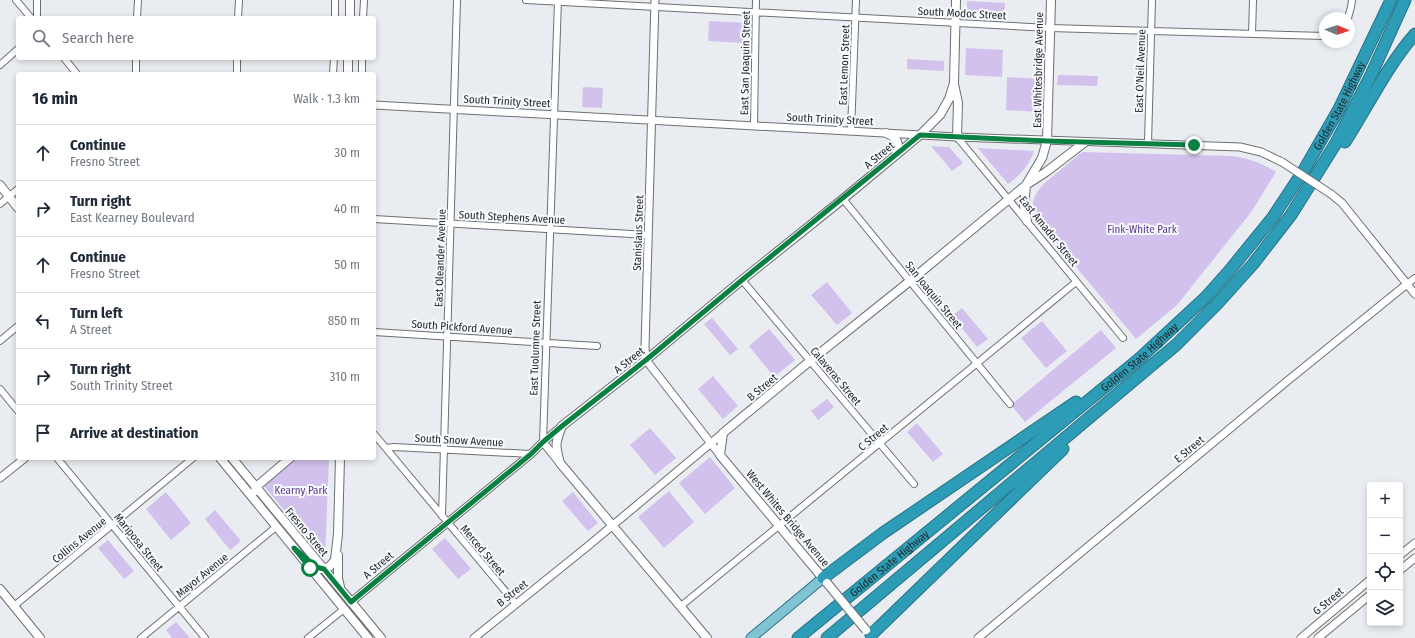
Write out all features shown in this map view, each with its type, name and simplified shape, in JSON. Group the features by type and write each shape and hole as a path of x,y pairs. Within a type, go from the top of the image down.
{"highway":[{"path":"1359,68 1387,0"},
{"name":"Golden State Highway","path":"798,638 1139,358 1206,297 1273,217 1323,139 1391,0"},
{"name":"Golden State Highway","path":"828,638 1181,340 1218,303 1253,264 1291,215 1336,143 1371,75 1405,0"},
{"path":"1291,215 1345,142 1388,70 1404,46 1415,34"},
{"path":"825,580 889,529 1139,358"},
{"path":"869,635 1146,370"},
{"path":"793,638 824,617"}],"main road":[{"path":"350,0 350,16"},
{"path":"956,0 954,83 958,103 958,137"},
{"name":"East Whitesbridge Avenue","path":"1047,141 1051,0"},
{"path":"348,60 348,72"},
{"path":"920,135 940,115 949,99 954,83"},
{"path":"886,133 893,135 898,142 896,155"},
{"name":"A Street","path":"562,426 646,360 920,135"},
{"name":"B Street","path":"723,433 1026,185 1042,158 1047,141"},
{"path":"1026,221 1024,206 1026,185 1046,172 1085,142"},
{"path":"0,186 16,206"},
{"path":"562,426 556,440 560,463 708,638"},
{"path":"720,455 723,433"},
{"name":"West Whites Bridge Avenue","path":"720,455 869,635"},
{"name":"Fresno Street","path":"222,460 368,638"},
{"name":"Fresno Street","path":"234,460 381,638"},
{"path":"254,501 256,487 288,460"},
{"path":"340,460 338,578 341,590"},
{"path":"294,548 316,567 324,569 330,566 335,560 338,534"},
{"path":"751,638 825,580"},
{"path":"0,589 40,638"}],"street":[{"path":"16,0 29,16"},
{"path":"37,0 37,16"},
{"path":"137,16 138,0"},
{"path":"238,0 238,16"},
{"path":"335,0 335,16"},
{"path":"363,16 364,0"},
{"name":"East Oleander Avenue","path":"442,516 457,0"},
{"name":"South Modoc Street","path":"526,0 655,3 756,12 1050,28 1319,36"},
{"name":"East San Joaquin Street","path":"754,126 756,0"},
{"name":"East Lemon Street","path":"851,131 856,0"},
{"name":"East O'Neil Avenue","path":"1148,144 1152,0"},
{"path":"1252,34 1253,0"},
{"path":"1350,12 1352,0"},
{"name":"East Tuolumne Street","path":"543,442 558,1"},
{"name":"Stanislaus Street","path":"646,360 645,347 655,3"},
{"path":"0,65 16,51"},
{"path":"66,60 75,72"},
{"path":"136,60 136,72"},
{"path":"237,60 237,72"},
{"path":"333,72 334,60"},
{"path":"362,60 362,72"},
{"name":"South Trinity Street","path":"376,105 958,137 1240,147 1261,152 1282,162 1331,194 1342,203 1415,294"},
{"name":"East Amador Street","path":"958,137 1123,338"},
{"path":"0,204 16,191"},
{"name":"San Joaquin Street","path":"843,199 1010,404"},
{"name":"South Stephens Avenue","path":"376,219 648,235"},
{"name":"E Street","path":"978,638 1286,382 1415,278"},
{"name":"Calaveras Street","path":"742,280 914,484"},
{"name":"C Street","path":"681,606 1076,282"},
{"path":"0,341 16,328"},
{"name":"South Pickford Avenue","path":"376,332 597,346"},
{"path":"646,360 712,443"},
{"path":"0,389 16,408"},
{"name":"A Street","path":"351,602 531,454 562,426"},
{"name":"B Street","path":"474,638 614,525 723,433"},
{"name":"Merced Street","path":"376,436 516,604"},
{"path":"543,442 560,463"},
{"name":"West Whites Bridge Avenue","path":"712,443 720,455"},
{"name":"South Snow Avenue","path":"386,448 445,449 531,454"},
{"path":"0,478 22,460"},
{"name":"Mariposa Street","path":"59,460 205,638"},
{"name":"Collins Avenue","path":"14,606 191,460"},
{"name":"Mayor Avenue","path":"141,638 276,527"},
{"path":"1401,554 1415,543"},
{"path":"1403,568 1415,558"},
{"name":"G Street","path":"1301,638 1367,583"},
{"name":"G Street","path":"1318,638 1367,597"},
{"path":"308,638 344,609"}],"green space":[{"path":"967,1 1005,3 1004,16 967,14"},
{"path":"709,21 746,23 745,43 708,41"},
{"path":"966,48 1003,50 1002,77 965,75"},
{"path":"907,59 944,61 944,71 907,69"},
{"path":"1058,75 1098,76 1097,86 1057,85"},
{"path":"1007,77 1042,79 1041,112 1006,110"},
{"path":"583,87 603,88 602,108 582,107"},
{"path":"931,146 949,147 963,163 952,171"},
{"path":"978,148 1034,151 1024,170 1008,184"},
{"name":"Fink-White Park","path":"1082,152 1231,156 1255,161 1276,172 1252,211 1177,305 1136,339 1038,221 1034,213 1034,199 1041,187"},
{"path":"827,282 852,313 837,325 811,295"},
{"path":"962,308 988,339 977,347 952,316"},
{"path":"712,318 738,349 730,355 704,324"},
{"path":"1042,321 1067,351 1046,368 1021,338"},
{"path":"769,329 795,360 774,377 749,346"},
{"path":"1101,330 1116,348 1025,422 1011,405"},
{"path":"713,376 738,406 723,419 698,389"},
{"path":"827,399 834,407 818,420 811,411"},
{"path":"917,423 943,454 933,462 907,432"},
{"path":"650,428 676,458 655,475 630,445"},
{"path":"710,457 735,488 705,514 679,483"},
{"name":"Kearny Park","path":"295,460 329,460 325,559 264,486"},
{"path":"669,491 694,522 664,548 638,517"},
{"path":"166,492 191,523 171,540 146,509"},
{"path":"573,492 598,523 588,531 562,501"},
{"path":"215,510 241,541 230,550 205,519"},
{"path":"445,538 471,569 458,579 432,549"},
{"path":"108,540 134,571 124,579 98,548"},
{"path":"176,622 190,638 172,638 166,630"}],"route":[{"path":"310,568 294,548 316,567 324,569 351,602 531,454 562,426 646,360 920,135 1047,141 1194,145"}]}
